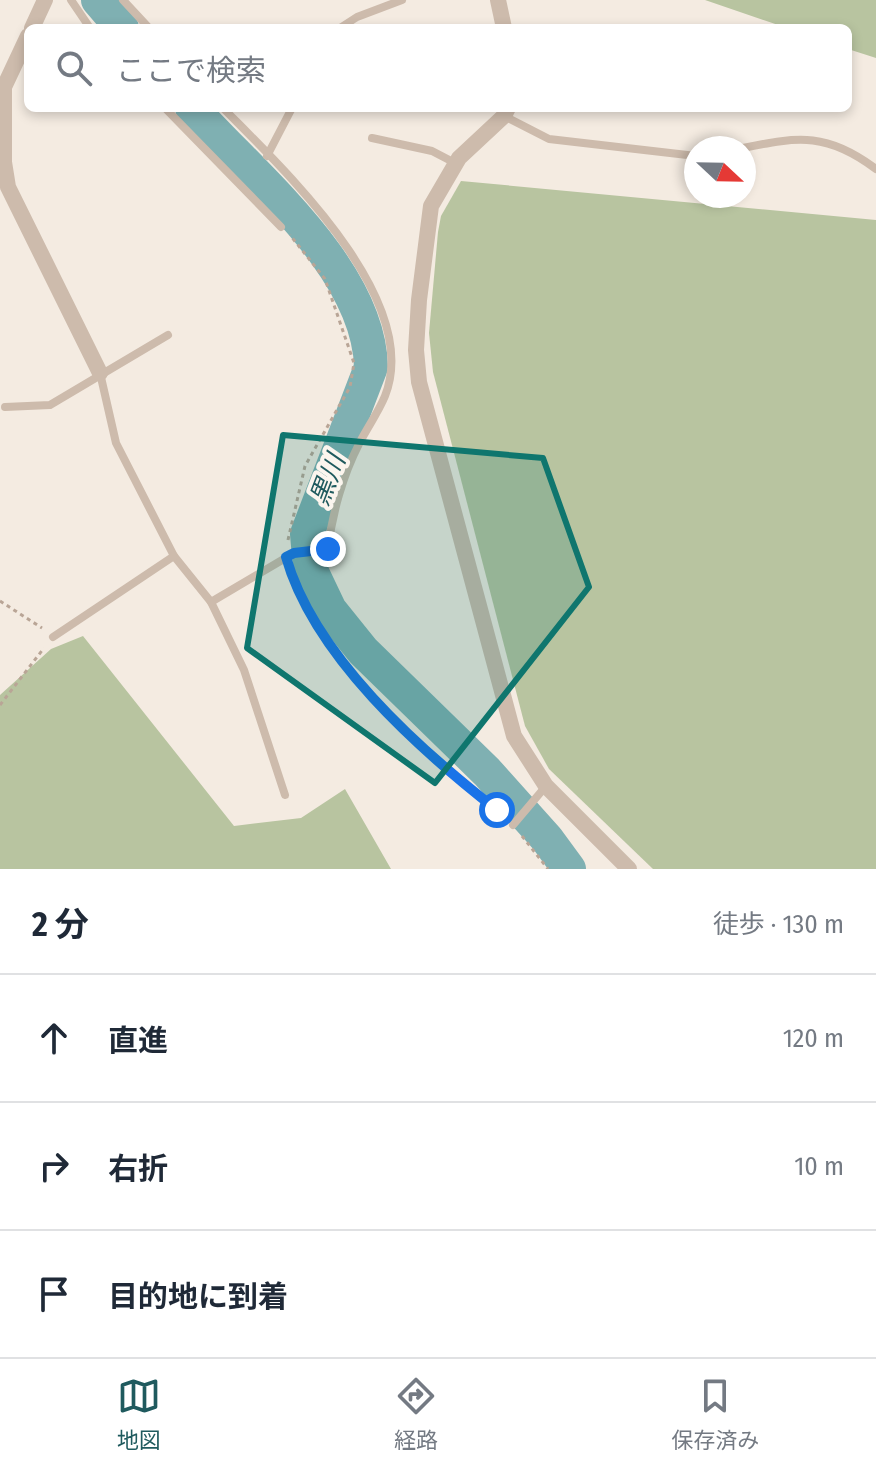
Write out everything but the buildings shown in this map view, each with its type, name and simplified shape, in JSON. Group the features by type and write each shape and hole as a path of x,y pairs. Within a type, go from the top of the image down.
{"street":[{"path":"34,24 45,0"},
{"path":"498,0 503,24"},
{"path":"24,44 4,87 4,162 8,187 100,373"},
{"path":"506,112 456,164 431,206 426,227 416,350 419,382 514,736 542,790 629,869"}],"lane":[{"path":"71,0 87,24"},
{"path":"123,0 145,24"},
{"path":"346,24 402,0"},
{"path":"169,112 281,227"},
{"path":"211,602 290,555 328,549 330,529 357,447 385,396 392,372 390,342 365,277 346,245 330,223 227,112"},
{"path":"267,156 290,112"},
{"path":"506,112 549,139 684,155"},
{"path":"372,138 432,151 456,164"},
{"path":"756,145 789,138 843,146 876,169"},
{"path":"5,407 50,405 168,335"},
{"path":"100,373 116,443 174,556 211,602 244,670 285,795"},
{"path":"53,637 174,556"},
{"path":"514,823 542,790"}],"path":[{"path":"281,227 325,279 354,363 350,387 305,466 290,555 311,613 340,657 397,725 514,823 548,869"},
{"path":"0,601 24,614 53,637 0,705"}],"highlighted area":[{"path":"283,435 543,458 589,587 435,783 247,648"}],"green space":[{"path":"705,0 876,0 876,58 852,50 852,24 775,24"},
{"path":"461,181 684,202 684,208 748,208 876,220 876,869 653,869 549,769 525,726 433,372 429,333 441,216"},
{"path":"83,636 234,826 301,818 345,789 391,869 0,869 0,695 51,649"}],"waterway":[{"name":"黒川","path":"98,0 119,24"},
{"name":"黒川","path":"196,112 275,194 330,260 351,295 365,331 371,367 307,534 310,568 330,610 363,651 487,772 547,839 569,869"}],"route":[{"path":"328,549 294,553 286,557 311,613 340,657 397,725 441,767 497,810"}]}
